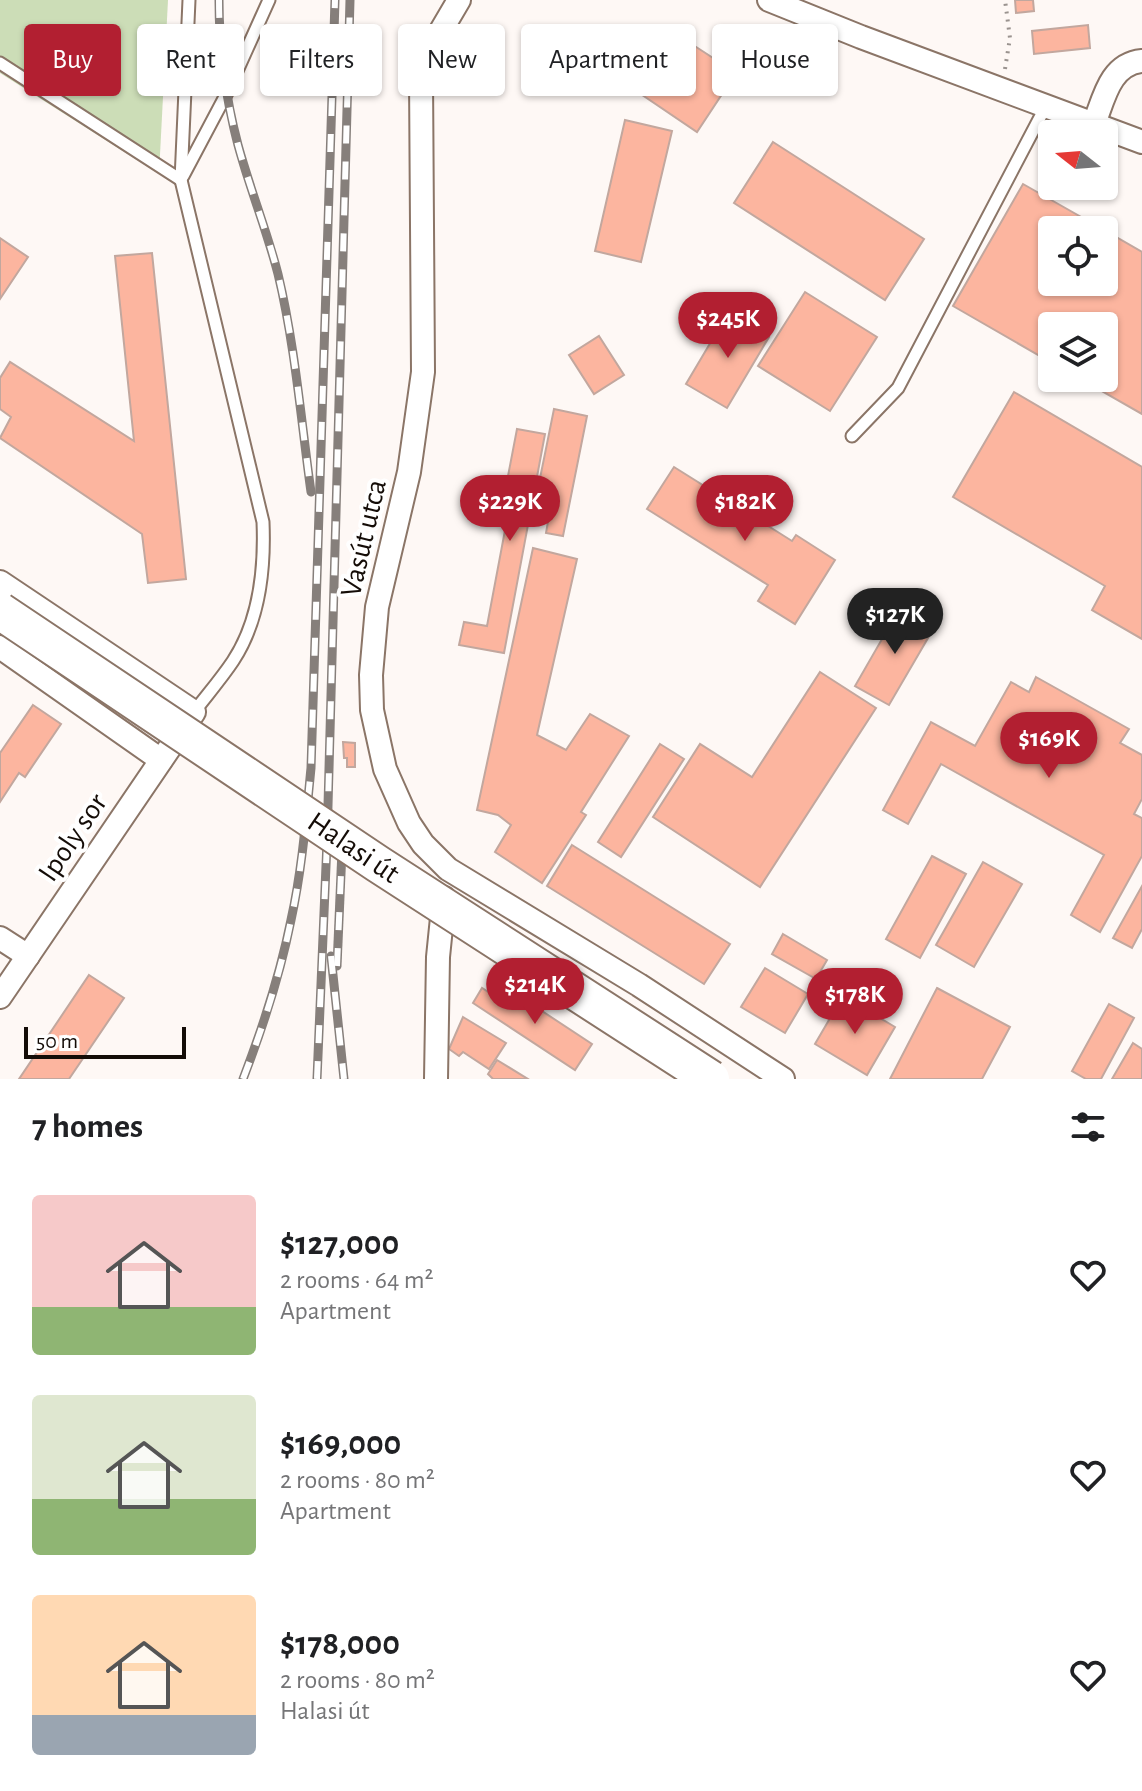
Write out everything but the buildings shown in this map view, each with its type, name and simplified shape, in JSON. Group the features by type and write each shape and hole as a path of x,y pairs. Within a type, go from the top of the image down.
{"main road":[{"name":"Halasi út","path":"0,611 378,864 711,1079"}],"street":[{"name":"Vasút utca","path":"448,869 423,844 409,823 385,769 372,710 371,675 377,607 409,472 423,372 421,77 429,51 459,0"},
{"path":"769,0 1083,120"},
{"path":"1096,120 1113,75 1131,62 1142,61"},
{"path":"1118,133 1142,142"},
{"path":"0,582 194,712"},
{"path":"0,647 161,760"},
{"name":"Ipoly sor","path":"0,997 194,712"},
{"path":"436,1079 438,957 448,869"},
{"name":"Halasi út","path":"448,869 639,985 783,1079"},
{"path":"0,938 28,956"}],"lane":[{"path":"189,0 181,180 263,522 265,560 261,593 234,659 194,712"},
{"path":"181,180 228,91 269,0"},
{"path":"0,63 181,180"},
{"path":"852,436 898,388 1046,106"}],"path":[{"path":"1002,89 1010,38 1005,0"}],"green space":[{"path":"0,0 168,0 167,24 137,24 137,96 163,96 159,174 36,96 121,96 121,24 24,24 24,88 0,73"}],"railway":[{"path":"219,0 222,55 230,110 284,301 311,492"},
{"path":"243,1079 287,940 301,863 311,768 335,0"},
{"path":"317,1079 327,842 350,0"},
{"path":"337,966 342,850"},
{"path":"331,956 344,1079"}]}
